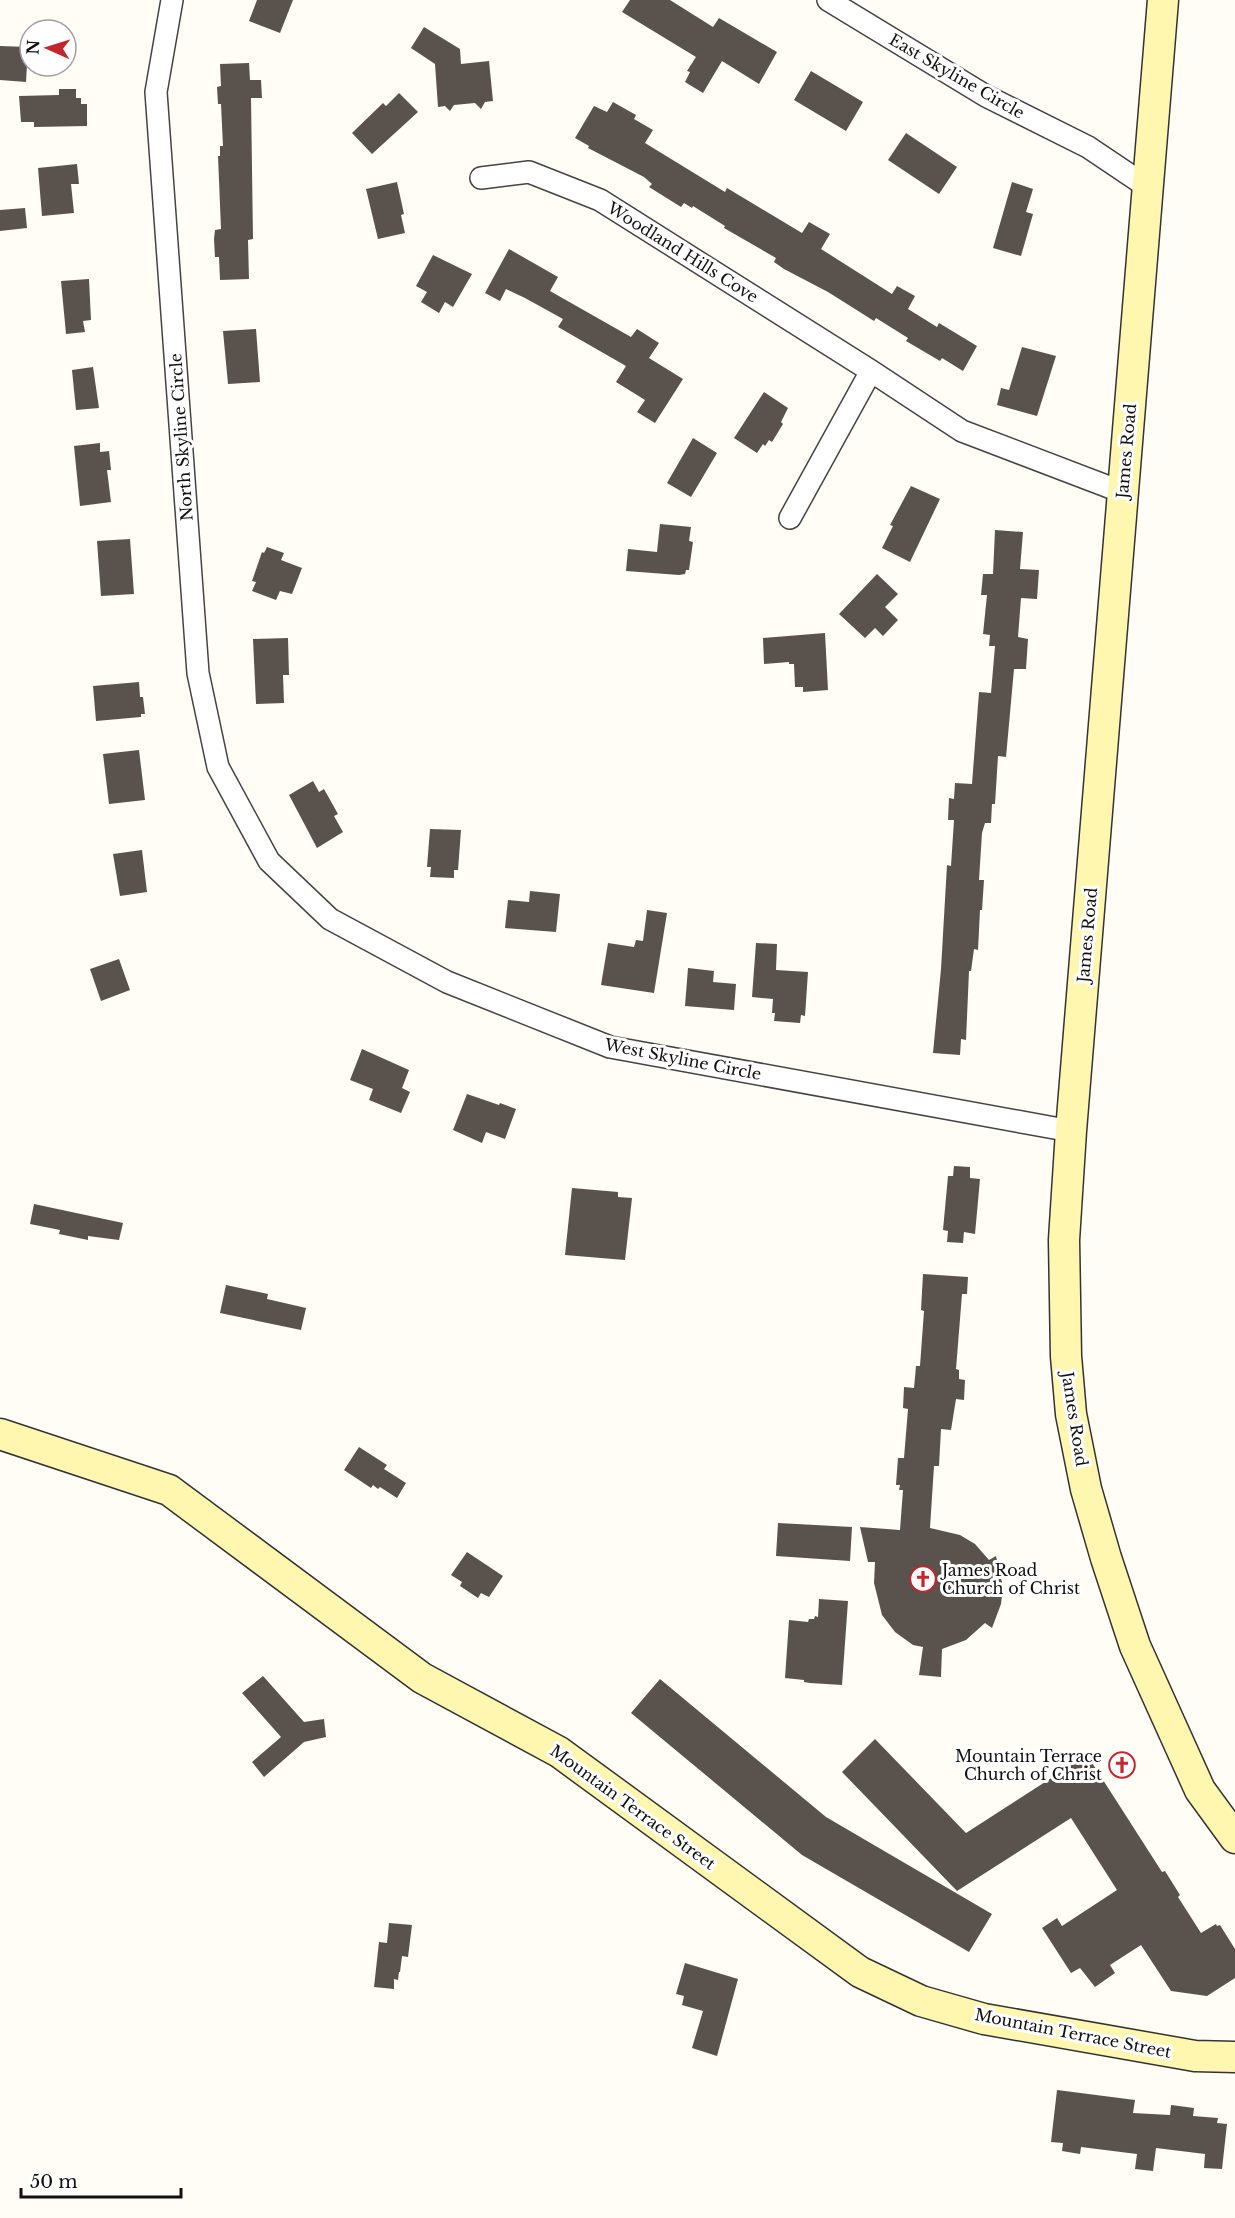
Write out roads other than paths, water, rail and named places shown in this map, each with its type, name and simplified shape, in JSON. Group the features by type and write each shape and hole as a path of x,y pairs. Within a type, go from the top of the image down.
{"main road":[{"name":"James Road","path":"1163,0 1071,1131 1064,1240 1066,1356 1071,1414 1086,1489 1135,1646 1200,1790 1235,1838"},
{"name":"Mountain Terrace Street","path":"0,1434 169,1490 422,1678 560,1752 860,1972 921,2001 984,2019 1195,2056 1235,2056"}],"street":[{"name":"North Skyline Circle","path":"172,0 156,92 198,673 218,767 268,861"},
{"name":"East Skyline Circle","path":"828,0 986,96 1088,147 1149,188"},
{"name":"Woodland Hills Cove","path":"481,178 529,172 600,200 962,431 1122,492"},
{"path":"790,518 871,371"},
{"name":"West Skyline Circle","path":"268,861 330,919 447,982 610,1047 1071,1131"}],"place":[{"name":"James Road Church of Christ","path":"923,1579"},
{"name":"Mountain Terrace Church of Christ","path":"1122,1765"}]}
